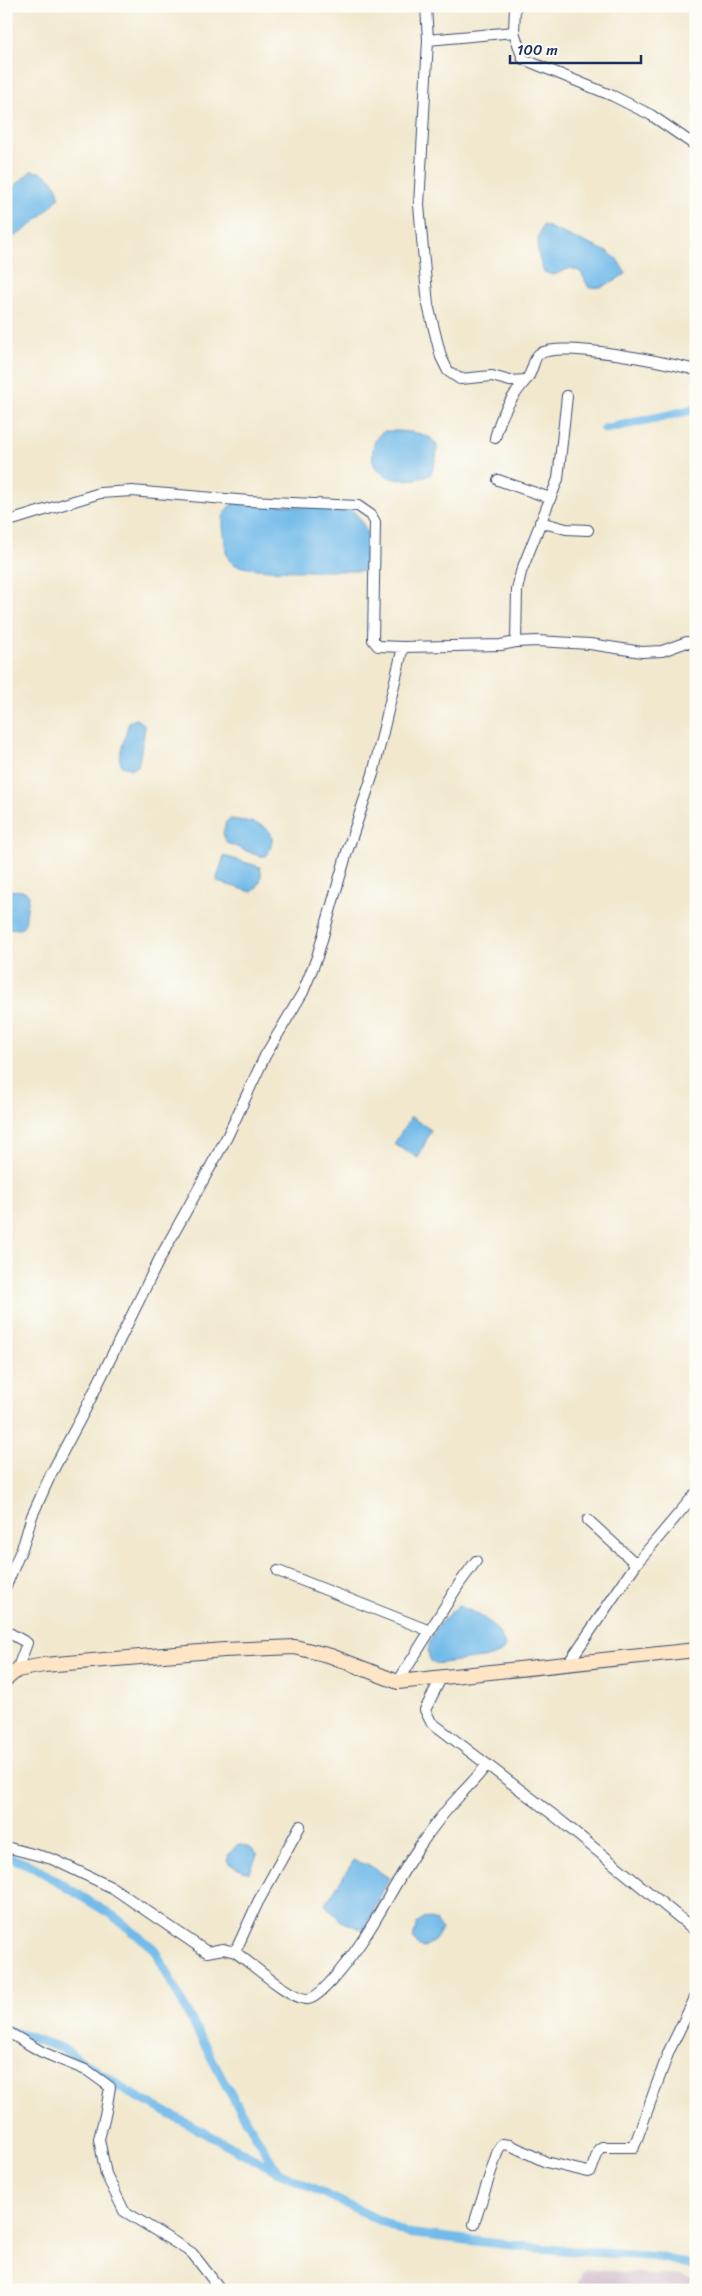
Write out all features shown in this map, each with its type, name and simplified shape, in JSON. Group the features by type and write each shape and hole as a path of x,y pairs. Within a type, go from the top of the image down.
{"main road":[{"path":"6,1679 17,1670 44,1665 295,1647 331,1656 398,1682 696,1650"}],"street":[{"path":"426,6 428,40 419,205 428,305 441,357 448,371 460,380 492,376 510,381 526,380"},
{"path":"515,6 514,32 523,59 613,96 651,115 696,146"},
{"path":"428,40 514,32"},
{"path":"495,438 500,418 508,403 532,374 535,358 540,353 561,350 607,353 696,370"},
{"path":"516,642 517,590 521,572 558,479 567,396"},
{"path":"498,480 550,498"},
{"path":"6,522 100,493 132,491 249,501 358,506 371,515 375,522 373,640 378,646 491,646 537,641 590,644 642,652 662,651 687,642 696,644"},
{"path":"540,522 566,529 588,530"},
{"path":"6,1586 24,1544 32,1516 51,1474 85,1410 159,1260 244,1104 265,1056 303,992 317,957 347,852 374,774 403,647"},
{"path":"567,1665 636,1564 696,1493"},
{"path":"588,1520 636,1564"},
{"path":"398,1682 459,1584 476,1561"},
{"path":"278,1571 430,1631"},
{"path":"6,1631 28,1643 17,1670"},
{"path":"441,1678 425,1710 431,1722 563,1823 696,1930"},
{"path":"6,1847 52,1858 113,1888 207,1952 223,1949 236,1952 263,1974 296,1995 307,1999 314,1998 357,1949 418,1848 486,1765"},
{"path":"236,1952 258,1902 300,1826"},
{"path":"474,2224 498,2150 502,2144 510,2145 546,2162 588,2172 591,2171 602,2147 634,2147 669,2051 696,1996"},
{"path":"6,2031 42,2052 88,2071 110,2087 98,2139 106,2174 124,2211 192,2253 221,2290"}],"shaded area":[{"path":"584,2269 681,2276 696,2281 696,2290 575,2290"}],"water":[{"path":"31,171 42,173 51,179 57,187 59,198 28,227 6,240 6,194"},
{"path":"543,225 608,252 617,259 626,274 602,287 589,288 581,272 571,268 553,275 544,272 538,248 540,231"},
{"path":"385,431 422,434 434,441 437,450 431,474 402,480 383,475 373,461 373,447 378,436"},
{"path":"233,503 352,509 363,524 368,538 363,571 254,569 232,563 226,550 223,520 225,513"},
{"path":"136,719 144,724 145,729 138,766 131,769 122,766 119,758 129,722"},
{"path":"230,819 257,824 268,830 272,841 266,856 259,856 227,843 223,834 226,822"},
{"path":"224,856 260,867 260,881 252,892 218,882 217,878"},
{"path":"6,890 25,891 29,895 25,923 21,929 6,928"},
{"path":"411,1117 431,1130 418,1158 394,1144"},
{"path":"459,1606 487,1620 498,1631 505,1646 501,1653 490,1657 434,1664 429,1658 430,1641 440,1624"},
{"path":"238,1844 251,1848 257,1855 250,1872 238,1869 227,1861 229,1854"},
{"path":"354,1860 374,1868 389,1878 364,1930 341,1921 325,1905"},
{"path":"424,1917 436,1921 442,1929 435,1940 424,1948 419,1947 413,1937 417,1923"}],"waterway":[{"path":"605,429 696,409"},
{"path":"6,1856 34,1867 115,1917 154,1949 229,2091 277,2171 406,2233 535,2248 659,2257 696,2266"},
{"path":"8,2030 62,2048 130,2093 277,2171"}]}
